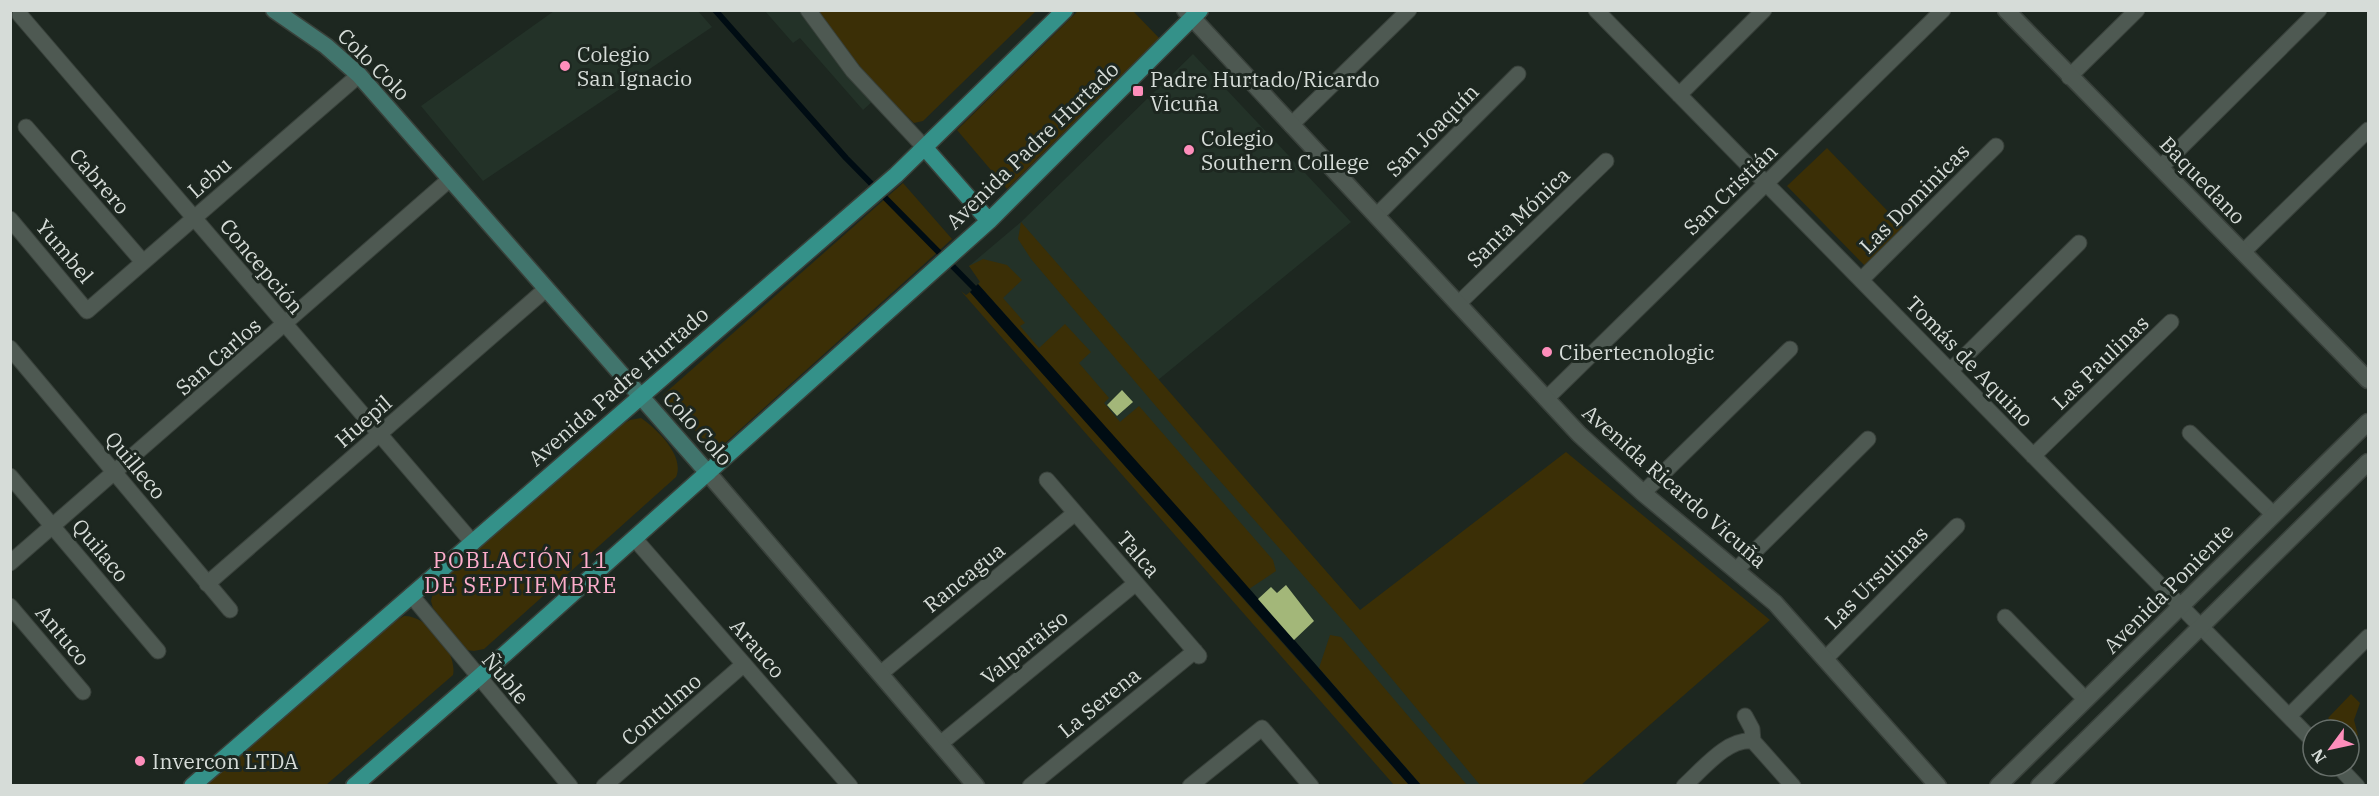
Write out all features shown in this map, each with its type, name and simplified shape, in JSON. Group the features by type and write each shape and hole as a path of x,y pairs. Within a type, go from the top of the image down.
{"main road":[{"name":"Colo Colo","path":"274,10 290,15 359,75 708,473"},
{"name":"Avenida Padre Hurtado","path":"192,786 887,183 1065,10"},
{"name":"Avenida Padre Hurtado","path":"354,786 989,221 1192,13"},
{"path":"925,148 989,221"}],"street":[{"path":"808,10 853,71 925,148"},
{"path":"1291,125 1409,10"},
{"name":"Tomás de Aquino","path":"1596,10 2301,728"},
{"path":"1679,95 1764,10"},
{"name":"San Cristián","path":"1546,399 1943,10"},
{"name":"Baquedano","path":"2006,10 2069,77 2368,380"},
{"path":"2069,77 2137,10"},
{"path":"2160,168 2319,10"},
{"name":"Avenida Ricardo Vicuña","path":"1192,13 1291,125 1546,399 1602,456 1643,493 1775,603 1938,786"},
{"name":"Concepción","path":"19,17 473,543"},
{"name":"San Joaquín","path":"1376,216 1518,74"},
{"name":"Lebu","path":"87,310 359,75"},
{"name":"Cabrero","path":"26,127 143,262"},
{"path":"2243,252 2368,130"},
{"name":"Las Dominicas","path":"1861,280 1996,146"},
{"name":"Santa Mónica","path":"1458,304 1606,160"},
{"name":"San Carlos","path":"10,563 285,326 450,179"},
{"name":"Yumbel","path":"10,219 87,310"},
{"path":"1950,371 2079,243"},
{"name":"Huepil","path":"207,584 546,289"},
{"name":"Las Paulinas","path":"2033,456 2171,322"},
{"name":"Quilleco","path":"10,348 230,610"},
{"path":"1643,493 1790,349"},
{"name":"Avenida Poniente","path":"1998,786 2368,422"},
{"path":"2190,433 2274,515"},
{"path":"1737,569 1868,439"},
{"path":"2039,786 2368,462"},
{"name":"Colo Colo","path":"708,473 976,786"},
{"name":"Quilaco","path":"10,476 158,651"},
{"name":"Talca","path":"1047,480 1197,653"},
{"name":"Rancagua","path":"880,674 1075,513"},
{"name":"Las Ursulinas","path":"1826,658 1957,526"},
{"name":"Arauco","path":"634,538 850,786"},
{"name":"Valparaíso","path":"940,744 1136,583"},
{"name":"Ñuble","path":"411,595 570,786"},
{"name":"Antuco","path":"10,606 82,692"},
{"path":"2005,617 2086,700"},
{"path":"2289,716 2368,637"},
{"name":"La Serena","path":"1030,786 1197,653"},
{"name":"Contulmo","path":"604,786 744,664"},
{"path":"1745,716 1752,729 1754,741 1793,786"},
{"path":"1190,786 1262,728 1311,786"},
{"path":"1684,786 1732,744 1742,739 1754,741"}],"shaded area":[{"path":"1079,10 1133,11 1159,38 1007,189 957,130"},
{"name":"Colegio San Ignacio","path":"554,11 698,11 712,27 483,181 421,106"},
{"path":"765,11 837,11 897,79 863,110 800,38 793,43"},
{"path":"814,11 1036,11 923,121 914,123 883,94"},
{"path":"1193,54 1351,222 1158,380 1513,785 1421,785 1141,465 1025,338 978,284 980,282 978,276 969,266 1021,222"},
{"path":"1827,148 1903,227 1865,266 1787,186"},
{"path":"903,183 952,239 715,452 663,395"},
{"path":"1021,222 1360,610 1566,452 1770,620 1581,785 1480,785 1353,632 1205,464 1031,259 1018,239"},
{"path":"983,259 1007,265 1022,280 1003,298 1025,323 1020,326 1039,348 1065,324 1091,352 1079,363 1109,398 1104,403 1120,422 1139,406 1273,560 1276,571 1249,589 978,284 980,282 969,266"},
{"path":"978,284 1198,530 1421,785 1409,785 970,292"},
{"path":"961,291 966,295 970,292 1409,785 1394,785"},
{"path":"641,418 662,436 673,452 678,469 676,477 484,649 466,650 433,608 431,601 434,588 621,425"},
{"path":"404,616 413,617 422,622 439,636 451,656 453,675 326,785 202,786 392,623"},
{"path":"1330,635 1341,637 1467,785 1421,785 1319,668"},
{"path":"2351,694 2360,703 2355,718 2328,718"}],"building":[{"path":"1122,390 1133,402 1117,416 1107,405"},
{"path":"1286,585 1314,621 1294,640 1258,599 1271,587 1277,593"}],"waterway":[{"path":"715,10 846,158 979,293"}],"place":[{"name":"Colegio San Ignacio","path":"565,66"},
{"name":"Padre Hurtado/Ricardo Vicuña","path":"1138,91"},
{"name":"Colegio Southern College","path":"1189,150"},
{"name":"Cibertecnologic","path":"1547,352"},
{"name":"Invercon LTDA","path":"140,761"}],"district":[{"name":"POBLACIÓN 11 DE SEPTIEMBRE","path":"521,572"}]}
